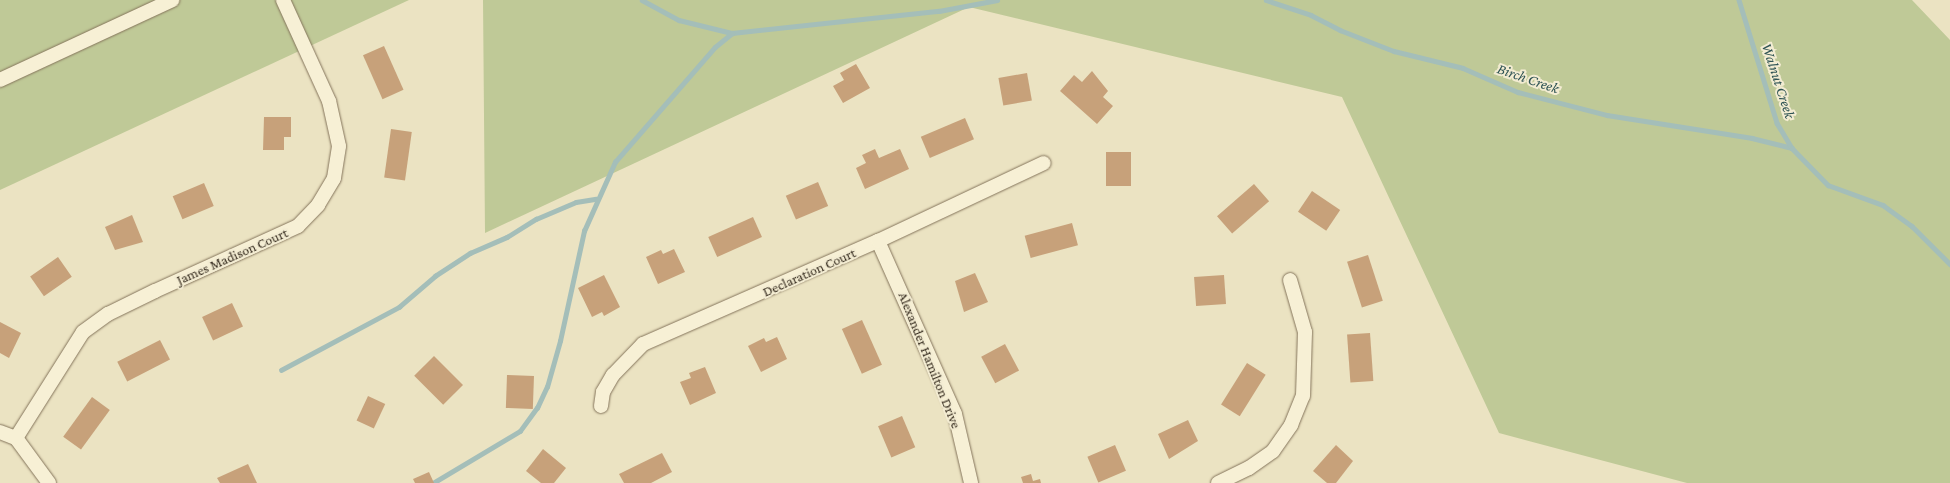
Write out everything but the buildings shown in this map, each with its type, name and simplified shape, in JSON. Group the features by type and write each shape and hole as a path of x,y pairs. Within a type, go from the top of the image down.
{"street":[{"path":"0,80 172,0"},
{"name":"James Madison Court","path":"16,438 83,332 108,314 298,226 318,205 334,178 339,146 329,101 283,0"},
{"name":"Declaration Court","path":"601,406 603,392 614,375 643,344 878,241 1044,163"},
{"name":"Alexander Hamilton Drive","path":"878,241 955,414 971,483"},
{"path":"1218,483 1249,468 1273,451 1292,425 1303,396 1305,332 1290,280"},
{"path":"0,432 16,438 49,483"}],"green space":[{"path":"0,0 409,0 0,190"},
{"path":"483,0 1912,0 1950,40 1950,483 1687,483 1499,433 1342,97 969,7 485,233"}],"waterway":[{"name":"Birch Creek","path":"642,0 679,20 732,33 939,11 997,0"},
{"name":"Birch Creek","path":"1266,0 1311,15 1340,30 1394,51 1463,68 1518,92 1607,115 1752,138 1792,148"},
{"name":"Walnut Creek","path":"1739,0 1777,123 1792,148 1828,185 1883,205 1912,226 1950,264"},
{"path":"433,483 520,431 537,408 547,387 560,341 584,231 615,162 715,47 732,33"},
{"path":"281,370 399,307 435,276 470,253 507,237 536,219 576,202 596,199"}]}
